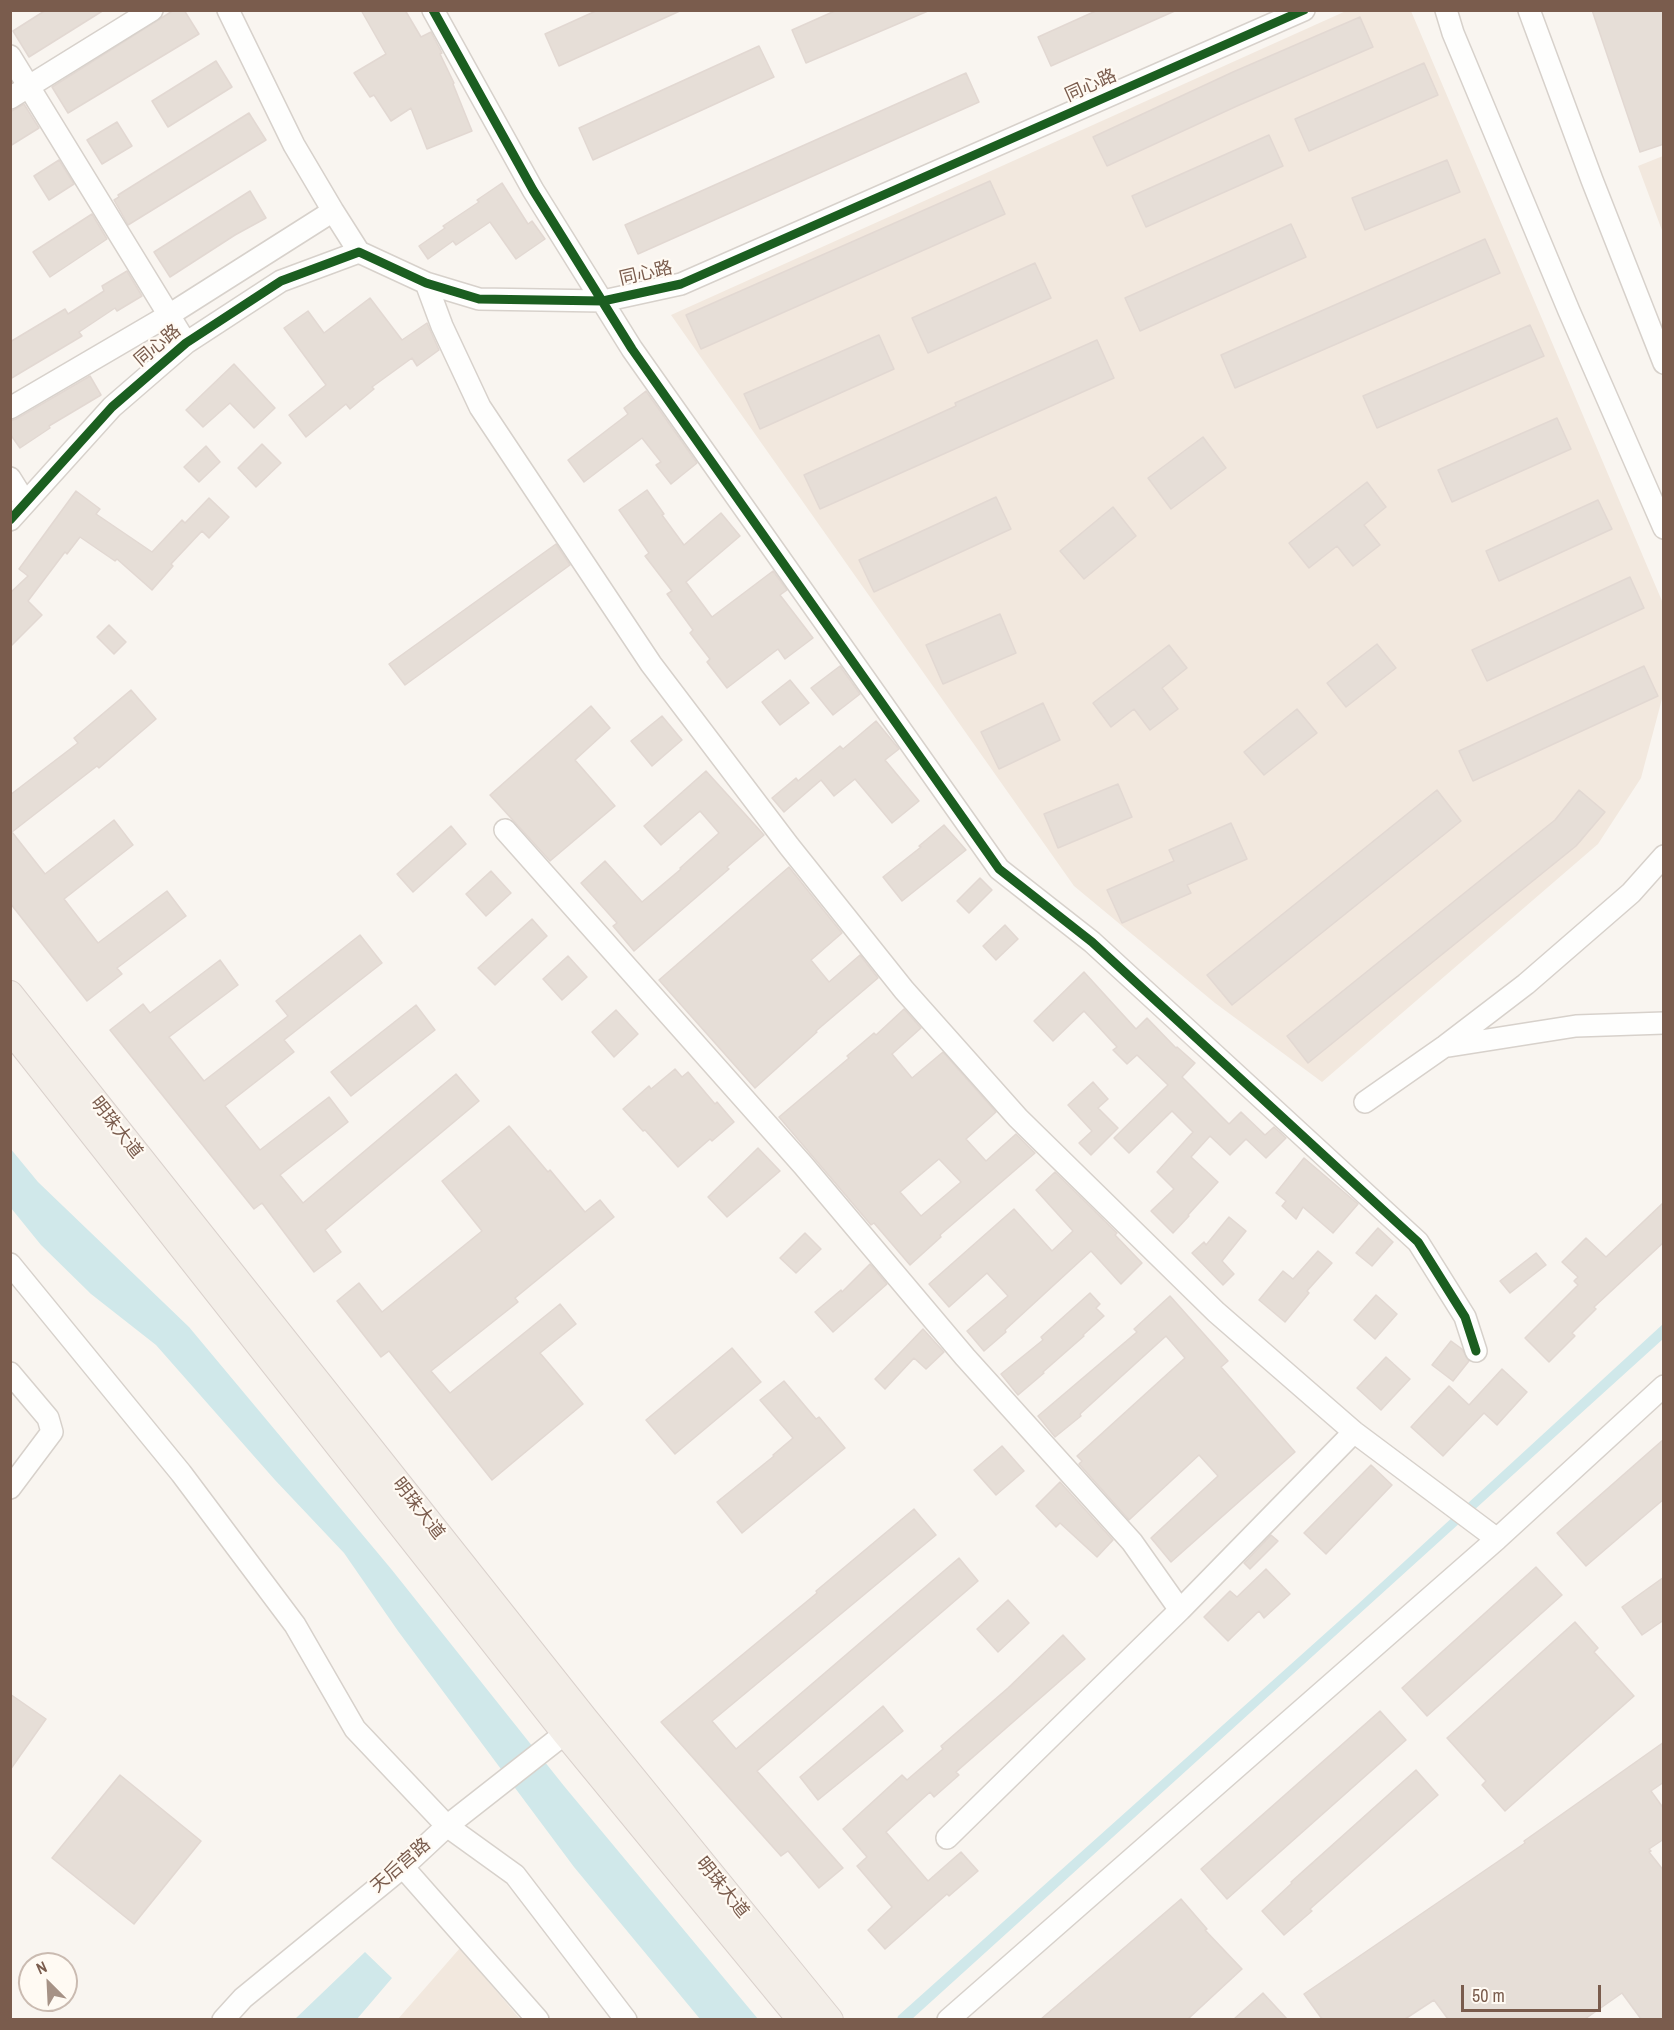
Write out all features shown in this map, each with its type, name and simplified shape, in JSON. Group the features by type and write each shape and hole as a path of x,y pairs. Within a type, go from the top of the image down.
{"main road":[{"name":"明珠大道","path":"10,994 567,1731 830,2019"},
{"name":"明珠大道","path":"10,1029 567,1731 801,2019"}],"street":[{"path":"10,98 152,10"},
{"path":"228,10 294,145 359,252"},
{"path":"433,10 533,190 632,349 999,869 1092,942 1418,1242 1465,1317 1476,1351"},
{"name":"同心路","path":"10,520 112,407 186,343 281,281 359,252 426,283 479,299 603,301 681,284 1304,10"},
{"path":"1446,10 1453,33 1569,311 1664,528"},
{"path":"1529,10 1592,180 1664,363"},
{"path":"10,56 186,343"},
{"path":"10,408 169,315 333,211"},
{"path":"426,283 442,326 480,407 651,664 789,846 904,990 1018,1118 1216,1312 1354,1432 1492,1535"},
{"path":"10,478 25,502"},
{"path":"505,830 803,1165 965,1357 1132,1542 1180,1610"},
{"path":"1365,1102 1445,1046 1526,984 1631,893 1664,856"},
{"path":"1445,1046 1576,1026 1664,1023"},
{"path":"10,1264 181,1473 295,1625 355,1729 447,1826 515,1875 626,2019"},
{"path":"10,1373 48,1418 52,1432 10,1488"},
{"path":"948,2019 1492,1535 1664,1386"},
{"path":"946,1838 1180,1610 1354,1432"},
{"name":"天后宫路","path":"223,2019 243,1998 403,1867 447,1826 567,1731"},
{"path":"403,1867 538,2019"}],"shaded area":[{"path":"1346,11 1411,11 1662,601 1663,695 1641,778 1598,844 1322,1082 1215,1003 1074,886 671,315"},
{"path":"1663,156 1663,233 1638,166"},
{"path":"460,1948 520,2019 398,2019"}],"water":[{"path":"10,1148 38,1182 189,1327 392,1570 564,1786 758,2019 700,2019 574,1867 398,1631 344,1553 275,1480 156,1345 91,1294 41,1245 11,1208"},
{"path":"1663,1324 1663,1339 912,2019 897,2020 898,2016 1357,1605"},
{"path":"365,1952 392,1978 357,2019 295,2019"}],"building":[{"path":"46,10 104,10 29,57 13,31"},
{"path":"174,10 184,10 199,34 68,113 52,87"},
{"path":"361,10 405,10 421,37 431,32 442,53 440,54 472,131 427,149 411,108 391,121 374,95 370,97 354,73 386,54"},
{"path":"598,10 682,10 559,66 545,34"},
{"path":"837,10 928,11 806,63 792,30"},
{"path":"1098,10 1177,10 1051,66 1038,37"},
{"path":"1592,10 1664,10 1664,144 1640,152"},
{"path":"1360,17 1373,47 1107,166 1093,137 1233,72"},
{"path":"759,46 774,77 593,160 579,128"},
{"path":"216,61 232,87 168,127 152,101"},
{"path":"1424,63 1438,95 1309,151 1295,119"},
{"path":"966,73 979,102 638,254 625,225"},
{"path":"24,104 39,128 10,146 10,112"},
{"path":"249,113 266,140 128,225 114,200 119,197 118,195"},
{"path":"117,122 132,146 102,164 87,140"},
{"path":"1269,135 1283,166 1146,227 1132,196"},
{"path":"59,160 74,184 49,200 34,176"},
{"path":"1447,160 1460,192 1365,230 1352,198"},
{"path":"990,181 1005,214 701,349 686,315"},
{"path":"502,183 528,224 532,221 545,239 516,259 490,222 456,245 453,241 428,259 419,246"},
{"path":"250,191 266,218 170,277 154,252"},
{"path":"92,214 107,239 50,277 33,252"},
{"path":"1291,224 1306,257 1140,331 1125,298"},
{"path":"1485,239 1500,273 1235,388 1221,355"},
{"path":"1035,263 1051,298 928,353 912,318"},
{"path":"127,271 142,296 117,311 115,308 79,332 82,336 10,379 10,342 65,309 68,314 104,291 102,286"},
{"path":"370,298 402,340 427,323 439,350 417,366 412,358 372,387 374,389 350,409 346,404 306,437 289,415 326,385 284,328 308,311 324,333"},
{"path":"1530,325 1544,356 1377,428 1363,396"},
{"path":"879,335 894,369 760,429 744,394"},
{"path":"1097,340 1114,378 820,509 804,475 956,406 955,403"},
{"path":"234,364 275,408 254,428 230,403 203,427 186,410"},
{"path":"90,376 101,395 49,426 50,428 20,448 10,434 10,421"},
{"path":"646,391 697,463 671,484 656,465 661,462 642,438 584,482 568,460 628,414 624,408"},
{"path":"1557,418 1571,449 1452,502 1438,470"},
{"path":"1203,437 1226,468 1171,509 1148,478"},
{"path":"262,444 281,463 256,487 238,468"},
{"path":"206,446 220,462 199,482 184,467"},
{"path":"1367,482 1386,507 1364,525 1380,545 1353,566 1337,546 1309,568 1289,543"},
{"path":"647,490 684,545 721,513 740,536 686,582 712,617 773,571 787,590 780,595 813,638 785,659 778,649 727,688 707,662 710,659 690,633 693,630 667,594 672,591 645,556 649,553 619,510"},
{"path":"76,491 100,509 96,514 152,552 182,520 185,523 209,498 229,517 209,538 202,531 171,564 173,566 152,590 117,559 115,561 80,537 67,554 65,552 28,601 42,615 10,647 10,593 28,576 19,569"},
{"path":"996,497 1011,529 874,592 859,560"},
{"path":"1598,500 1612,529 1499,581 1486,551"},
{"path":"1113,507 1136,536 1084,579 1060,551"},
{"path":"556,544 570,565 405,685 389,664"},
{"path":"1630,577 1644,608 1487,681 1472,650"},
{"path":"1000,614 1016,653 943,684 926,645"},
{"path":"109,625 126,642 114,654 97,637"},
{"path":"1377,644 1396,668 1346,707 1327,683"},
{"path":"1169,645 1187,668 1162,688 1178,709 1150,730 1134,709 1111,727 1093,703"},
{"path":"840,666 860,694 833,715 811,688"},
{"path":"1644,666 1658,696 1473,781 1459,751"},
{"path":"790,680 809,703 780,725 762,702"},
{"path":"131,690 156,719 99,768 97,766 12,832 45,874 114,820 133,845 64,899 98,943 167,891 186,916 117,968 122,974 87,1001 10,903 10,795 78,743 74,738"},
{"path":"1043,703 1060,740 999,769 981,732"},
{"path":"591,706 610,728 575,760 615,806 550,861 490,795"},
{"path":"1297,709 1317,733 1264,775 1244,752"},
{"path":"662,716 682,740 652,766 631,741"},
{"path":"876,721 899,749 885,760 919,801 892,823 855,779 834,796 821,780 784,812 772,798 796,778 798,781 840,746 843,749"},
{"path":"706,771 764,835 727,867 729,869 634,951 613,926 617,923 581,883 605,861 642,902 681,869 719,833 700,811 661,845 644,826"},
{"path":"1118,784 1132,817 1058,848 1044,814"},
{"path":"1437,790 1461,821 1232,1005 1207,975"},
{"path":"1579,790 1605,812 1576,846 1308,1063 1287,1036 1555,820"},
{"path":"1231,823 1247,859 1187,885 1191,893 1122,923 1107,890 1174,861 1169,850"},
{"path":"944,825 966,850 902,901 883,877 921,847 919,846"},
{"path":"451,826 466,844 413,892 397,874"},
{"path":"789,867 842,933 811,960 829,982 860,955 878,978 816,1031 755,1088 659,980"},
{"path":"491,871 511,893 486,916 466,894"},
{"path":"980,878 992,890 969,913 957,901"},
{"path":"532,919 547,936 495,985 478,968"},
{"path":"1005,925 1018,939 996,960 983,946"},
{"path":"360,935 382,963 284,1040 294,1052 225,1106 260,1150 329,1097 348,1122 280,1175 303,1203 456,1074 479,1101 325,1230 341,1252 314,1272 262,1203 254,1209 110,1030 143,1004 150,1013 220,960 238,985 169,1037 204,1081 288,1016 276,1001"},
{"path":"568,956 587,977 562,1000 543,979"},
{"path":"1084,972 1136,1029 1147,1018 1176,1048 1195,1063 1182,1077 1229,1124 1241,1112 1265,1135 1274,1127 1286,1138 1266,1158 1246,1139 1230,1155 1210,1136 1191,1157 1218,1182 1173,1233 1151,1211 1174,1189 1157,1172 1193,1132 1172,1111 1129,1153 1114,1138 1168,1085 1137,1055 1127,1064 1113,1050 1117,1047 1084,1011 1053,1041 1034,1021"},
{"path":"416,1005 435,1030 351,1096 331,1072"},
{"path":"904,1009 921,1028 892,1054 912,1078 943,1052 996,1112 966,1139 986,1161 1016,1134 1035,1153 940,1235 941,1237 910,1265 874,1223 871,1225 779,1117 849,1058 847,1056 874,1033 876,1035","holes":["939,1159 961,1182 921,1216 900,1192"]},
{"path":"616,1010 638,1034 614,1057 592,1032"},
{"path":"675,1069 682,1077 688,1072 734,1122 678,1167 623,1109 649,1086 651,1089"},
{"path":"1093,1082 1108,1099 1098,1108 1118,1128 1091,1155 1079,1143 1092,1131 1068,1105"},
{"path":"509,1126 585,1212 600,1200 614,1217 515,1298 518,1302 431,1371 450,1393 560,1304 576,1324 540,1353 583,1404 492,1480 389,1351 381,1357 337,1301 359,1283 382,1312 482,1231 442,1181"},
{"path":"758,1148 780,1171 727,1217 708,1197"},
{"path":"1304,1158 1358,1204 1333,1233 1303,1207 1296,1219 1282,1206 1286,1201 1276,1193"},
{"path":"1055,1172 1117,1233 1115,1235 1142,1263 1121,1284 1091,1251 984,1351 967,1331 1008,1296 987,1273 949,1307 929,1284 1014,1209 1052,1251 1073,1231 1036,1190"},
{"path":"1664,1202 1664,1242 1594,1307 1596,1309 1572,1333 1575,1336 1549,1362 1525,1338 1578,1285 1574,1281 1578,1277 1562,1262 1586,1238 1606,1257"},
{"path":"1229,1217 1246,1231 1222,1261 1234,1274 1223,1285 1192,1253 1204,1242 1206,1245"},
{"path":"1378,1228 1393,1242 1372,1266 1356,1253"},
{"path":"805,1233 821,1249 796,1273 780,1258"},
{"path":"1318,1251 1332,1263 1307,1291 1309,1293 1285,1322 1259,1300 1283,1271 1293,1279"},
{"path":"1536,1253 1546,1265 1510,1293 1500,1281"},
{"path":"870,1264 887,1284 833,1332 815,1312 841,1290 842,1292"},
{"path":"1090,1293 1100,1304 1096,1308 1104,1316 1018,1395 1001,1374 1043,1340 1041,1337"},
{"path":"1376,1295 1397,1314 1375,1339 1354,1320"},
{"path":"1170,1296 1228,1361 1221,1367 1295,1452 1171,1562 1151,1538 1218,1476 1199,1455 1129,1520 1079,1464 1082,1461 1077,1456 1185,1358 1166,1336 1080,1414 1081,1416 1055,1437 1038,1416 1137,1332 1134,1329"},
{"path":"923,1329 944,1352 926,1369 914,1358 885,1389 875,1379"},
{"path":"1451,1341 1462,1349 1469,1361 1453,1381 1432,1365"},
{"path":"732,1348 761,1382 675,1454 646,1420"},
{"path":"1386,1357 1410,1379 1381,1410 1357,1388"},
{"path":"1502,1369 1527,1392 1497,1425 1484,1413 1443,1456 1411,1427 1449,1386 1469,1405"},
{"path":"784,1381 816,1419 819,1417 845,1448 742,1533 717,1502 793,1438 760,1400"},
{"path":"1664,1439 1664,1499 1586,1566 1557,1533"},
{"path":"1002,1446 1024,1471 996,1495 974,1470"},
{"path":"1371,1465 1392,1485 1326,1554 1304,1533"},
{"path":"1060,1482 1113,1540 1097,1557 1060,1523 1056,1527 1036,1506"},
{"path":"914,1509 936,1535 712,1721 736,1749 959,1558 978,1581 757,1771 843,1868 819,1888 788,1851 781,1856 661,1722"},
{"path":"1271,1535 1278,1541 1250,1569 1244,1563"},
{"path":"1536,1567 1562,1595 1427,1716 1402,1688"},
{"path":"1266,1569 1290,1594 1264,1618 1259,1611 1228,1641 1204,1617 1230,1591 1237,1597"},
{"path":"1664,1577 1664,1620 1642,1635 1622,1607"},
{"path":"1008,1600 1029,1623 998,1652 977,1629"},
{"path":"1575,1622 1598,1648 1594,1652 1634,1696 1505,1811 1482,1785 1486,1781 1447,1738"},
{"path":"1063,1635 1085,1659 956,1772 959,1775 934,1797 930,1792 886,1832 928,1881 961,1852 978,1871 949,1896 947,1894 885,1949 868,1930 892,1907 857,1866 867,1857 843,1829 902,1775 907,1780 943,1749 941,1746 1008,1688"},
{"path":"10,1694 46,1719 10,1770"},
{"path":"883,1706 903,1731 818,1800 800,1777"},
{"path":"1380,1711 1406,1740 1227,1899 1201,1869"},
{"path":"1664,1742 1664,1782 1651,1791 1664,1809 1664,1839 1649,1849 1651,1851 1649,1852 1664,1871 1664,2019 1641,2019 1622,1993 1585,2019 1448,2019 1434,2000 1405,2019 1322,2019 1304,1994 1525,1843 1524,1841"},
{"path":"1416,1770 1438,1795 1284,1935 1262,1911 1291,1882"},
{"path":"120,1775 201,1841 134,1924 52,1858"},
{"path":"1181,1899 1207,1929 1205,1930 1242,1969 1188,2019 1041,2019"},
{"path":"1263,1993 1287,2019 1234,2019"}],"cycle path":[{"path":"433,10 533,190 632,349 999,869 1092,942 1418,1242 1465,1317 1476,1351"},
{"path":"10,520 112,407 186,343 281,281 359,252 426,283 479,299 603,301 681,284 1304,10"}]}
